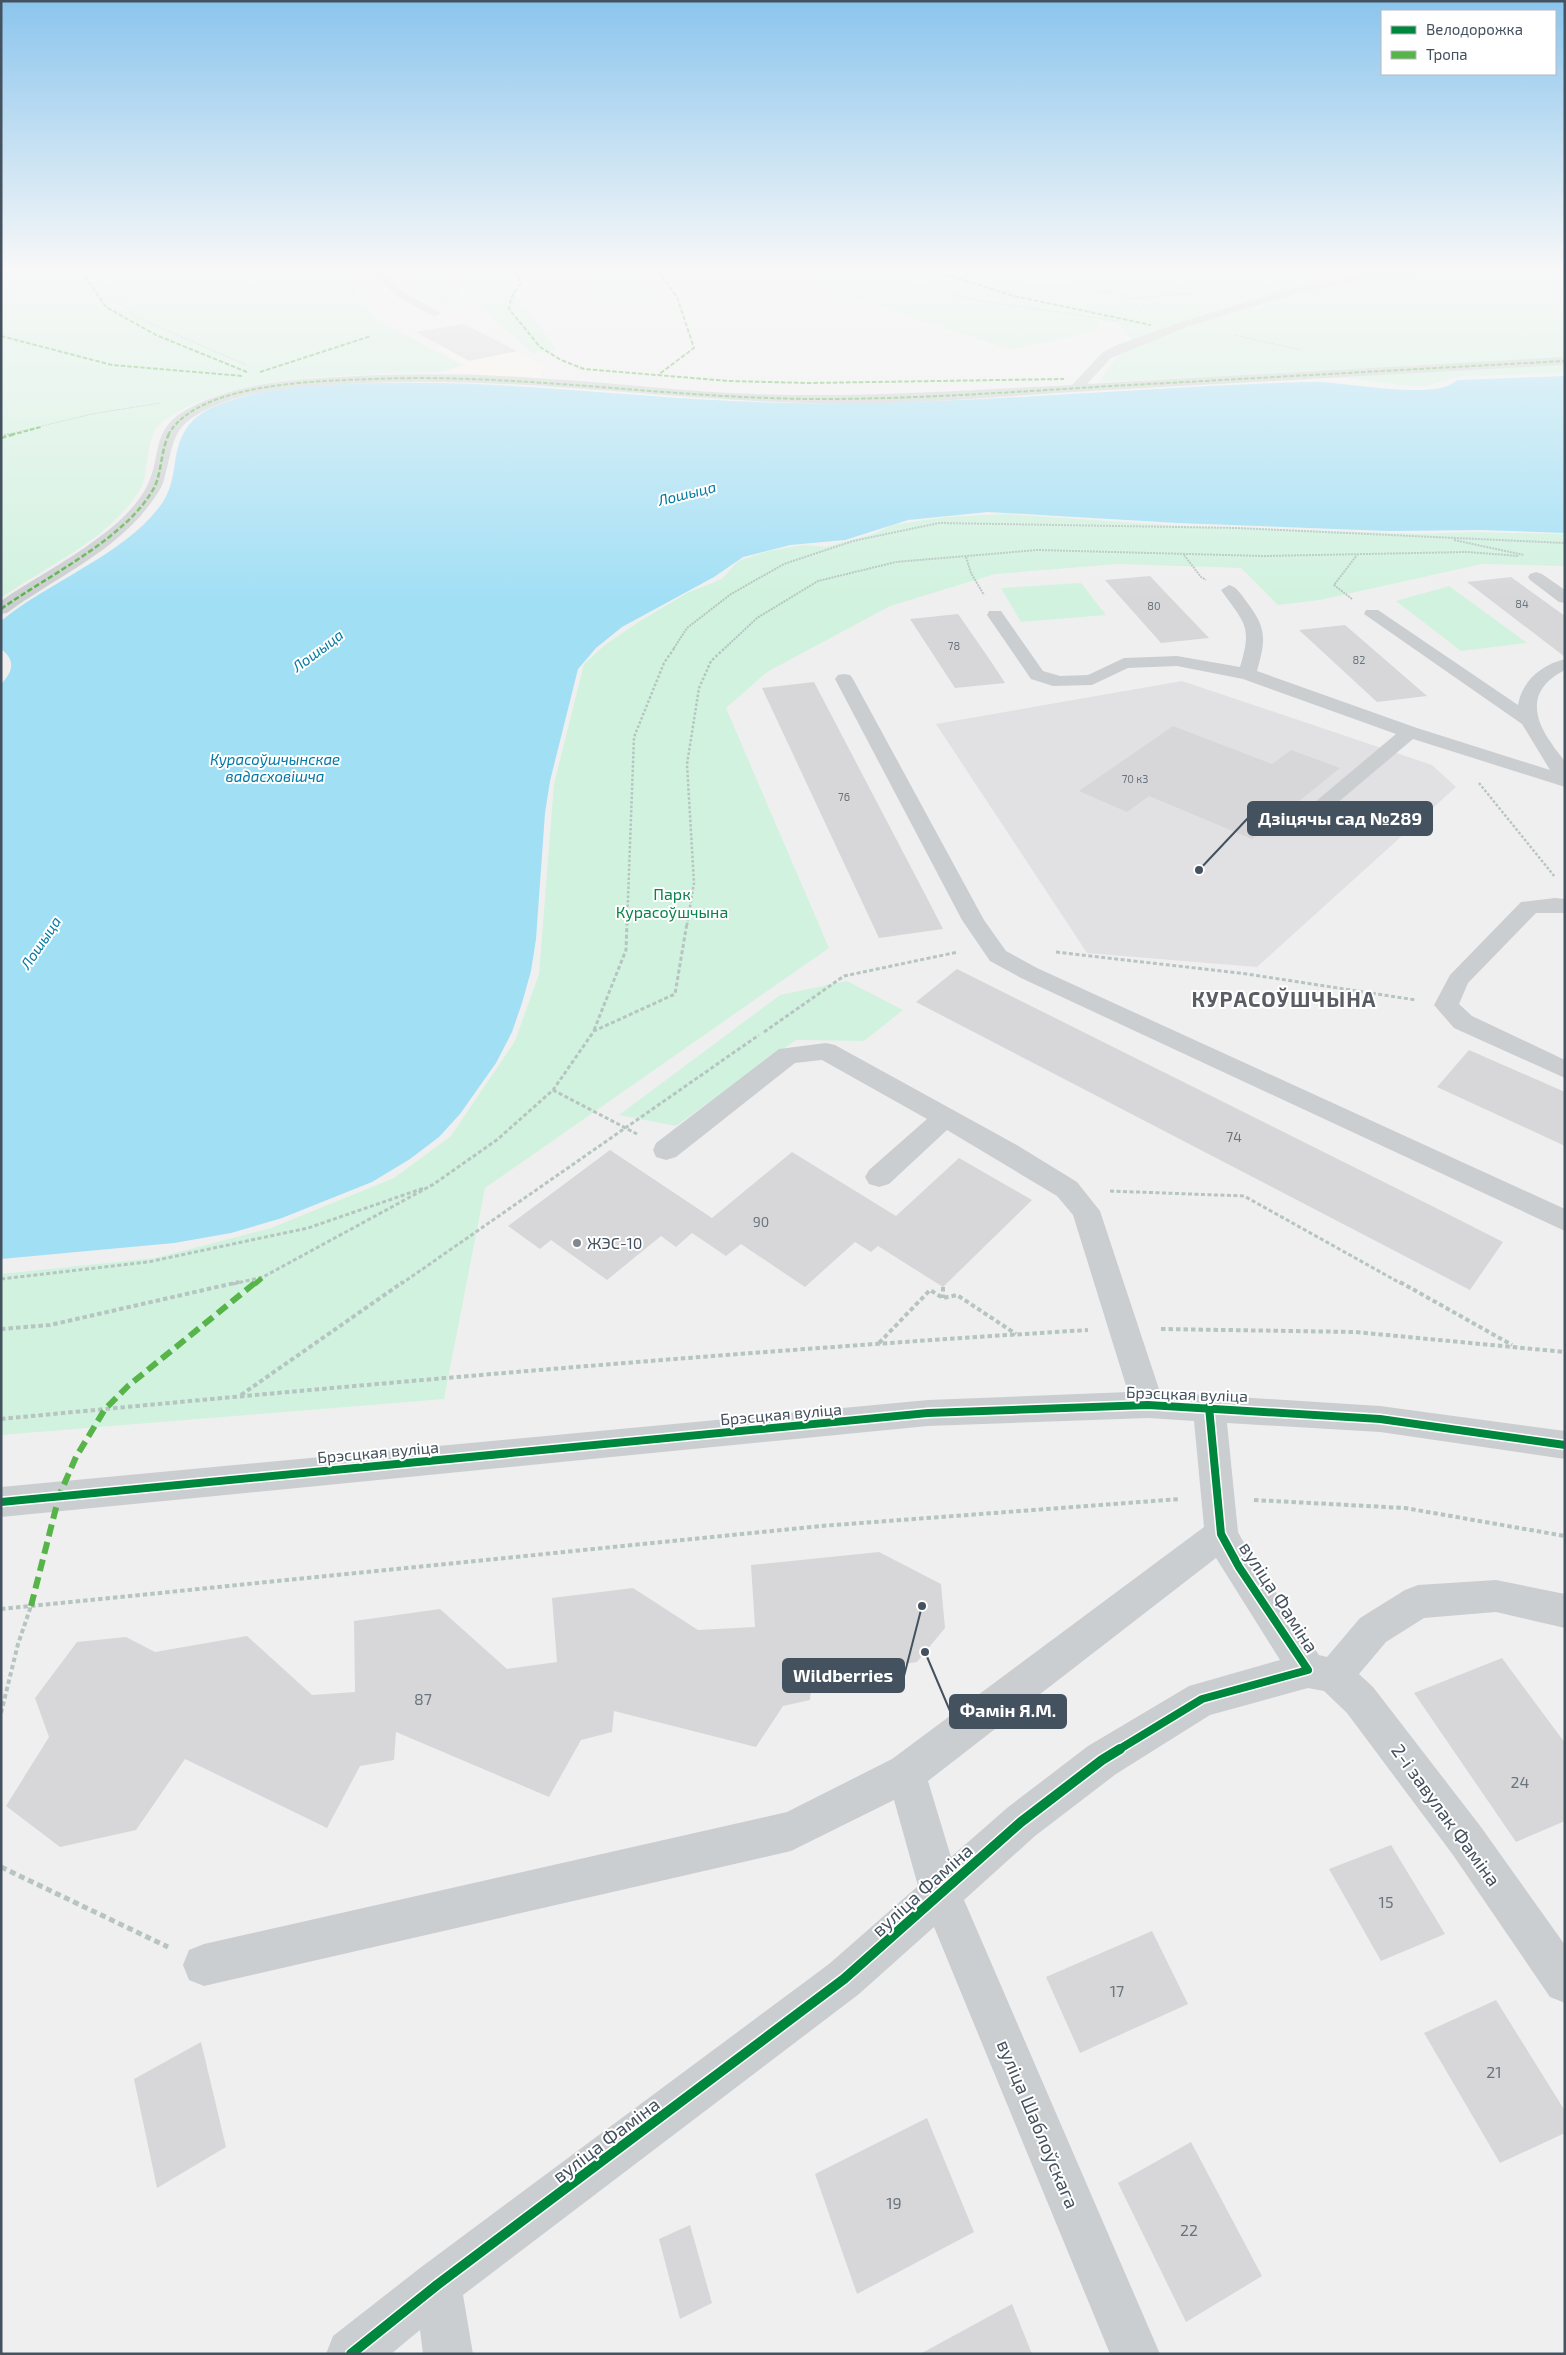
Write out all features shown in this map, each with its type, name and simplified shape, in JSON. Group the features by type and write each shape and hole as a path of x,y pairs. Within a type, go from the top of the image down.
{"street":[{"path":"1,609 54,572 102,543 137,511 156,484 167,433 174,423 206,404 232,395 274,386 336,381"},
{"path":"538,381 717,396 786,399 882,399 1210,381"},
{"path":"1076,388 1083,381"},
{"path":"1536,577 1565,598"},
{"path":"1229,590 1254,621 1257,643 1247,674"},
{"path":"1372,614 1529,721"},
{"path":"995,615 1037,675 1059,682 1092,680 1124,663 1177,661 1247,674 1410,732 1565,781"},
{"path":"1565,664 1541,677 1528,693 1525,708 1537,737 1565,777"},
{"path":"844,679 973,920 998,956 1029,973 1565,1220"},
{"path":"1297,827 1410,732"},
{"path":"1565,906 1529,907 1458,980 1446,1005 1463,1022 1565,1070"},
{"path":"666,1150 788,1055 826,1051 1067,1189 1086,1211 1125,1328 1148,1405"},
{"path":"879,1177 944,1117"},
{"name":"Брэсцкая вуліца","path":"1,1502 928,1414 1148,1405 1209,1407 1380,1419 1565,1445"},
{"name":"вуліца Фаміна","path":"351,2354 437,2285 844,1979 1021,1822 1102,1760 1202,1699 1321,1673 1239,1567 1220,1516 1209,1407"},
{"path":"204,1964 791,1831 906,1773 1220,1516"},
{"path":"1321,1673 1373,1630 1418,1602 1496,1596 1565,1611"},
{"name":"2-і завулак Фаміна","path":"1321,1673 1360,1700 1461,1833 1565,1982"},
{"name":"вуліца Шаблоўскага","path":"906,1773 941,1894 1135,2354"},
{"path":"437,2285 448,2354"}],"path":[{"path":"1,436 92,414 165,402"},
{"path":"1,1329 50,1326 263,1277 434,1184 498,1139 553,1090 594,1031 626,950 634,737 664,663 688,628 731,594 784,564 853,541 939,523 1237,528 1565,543"},
{"path":"594,1031 674,994 694,883 687,764 698,688 711,661 757,618 818,582 896,562 1037,550 1184,554 1357,555 1467,552 1530,557 1445,538"},
{"path":"1184,554 1201,577"},
{"path":"1334,585 1357,555"},
{"path":"966,557 971,573"},
{"path":"1477,780 1559,882"},
{"path":"240,1396 844,976 990,945 1248,974 1446,1005"},
{"path":"553,1090 666,1150"},
{"path":"1,1279 148,1262 308,1228 434,1184"},
{"path":"1067,1189 1244,1196 1515,1347"},
{"path":"943,1287 943,1298"},
{"path":"879,1343 930,1290 943,1298 957,1295 1017,1334"},
{"path":"1,1418 240,1396 879,1343 1125,1328 1355,1332 1565,1352"},
{"path":"1,1608 821,1526 1220,1516 1405,1508 1565,1536"},
{"path":"1,1713 18,1644 31,1606"},
{"path":"1,1868 204,1964"}],"shaded area":[{"path":"1182,681 1432,765 1456,787 1257,967 1087,953 936,724"}],"green space":[{"path":"1,381 284,381 222,393 190,405 162,422 153,434 143,483 124,511 111,524 81,547 1,598"},
{"path":"1099,381 1128,381 1098,382"},
{"path":"1369,381 1444,381 1426,386"},
{"name":"Парк Курасоўшчына","path":"1005,514 1166,525 1421,534 1471,532 1565,534 1565,566 1482,564 1320,600 1278,605 1241,568 1118,564 995,574 890,606 767,672 726,708 829,948 485,1188 444,1399 1,1435 1,1274 155,1258 271,1228 394,1178 451,1136 515,1041 539,974 554,784 584,664 605,645 637,623 687,593 722,579 738,561 769,551 803,545 825,547 874,534 892,525 946,517"},
{"path":"1081,583 1106,615 1021,622 1001,588"},
{"path":"1449,586 1527,643 1461,651 1396,601"},
{"path":"847,981 903,1010 864,1041 796,1040 676,1126 619,1115 780,995"}],"water":[{"name":"Курасоўшчынскае вадасховішча","path":"1455,381 1565,381 1565,533 1481,530 1388,531 1178,523 988,512 908,520 845,540 790,545 743,557 714,577 622,627 596,648 578,669 550,781 545,813 536,939 531,971 512,1032 496,1063 460,1114 439,1137 410,1159 372,1182 282,1218 231,1233 174,1243 1,1259 1,684 10,671 11,662 6,653 1,649 1,621 41,593 107,553 145,523 160,506 169,491 182,437 193,420 201,414 235,399 272,390 365,383 435,383 537,387 690,399 792,403 922,402 1182,387 1312,382 1411,390 1446,386"}],"building":[{"path":"1150,576 1209,638 1161,643 1105,580"},
{"path":"1511,577 1565,616 1565,657 1467,582"},
{"path":"958,614 1005,683 955,688 910,619"},
{"path":"1345,625 1427,696 1377,702 1299,630"},
{"path":"814,682 943,929 879,938 762,688"},
{"path":"1173,726 1272,764 1291,750 1340,768 1252,839 1149,796 1127,812 1079,791"},
{"path":"957,969 1503,1242 1470,1290 916,1002"},
{"path":"1469,1050 1565,1092 1565,1146 1437,1087"},
{"path":"610,1150 712,1218 792,1152 896,1216 959,1158 1032,1200 943,1287 878,1246 871,1252 855,1242 805,1287 741,1244 726,1256 692,1233 676,1247 661,1236 607,1280 551,1240 540,1249 508,1226"},
{"path":"879,1552 941,1584 945,1628 917,1662 812,1678 810,1700 783,1706 756,1747 614,1711 612,1732 581,1740 549,1797 396,1732 394,1760 360,1766 327,1828 185,1759 136,1830 60,1847 6,1806 49,1737 35,1698 77,1642 126,1637 155,1652 247,1636 312,1695 355,1692 354,1621 440,1609 507,1669 557,1662 552,1598 633,1588 698,1630 755,1627 751,1565"},
{"path":"1502,1658 1565,1743 1565,1821 1516,1842 1414,1693"},
{"path":"1391,1845 1445,1934 1381,1961 1329,1869"},
{"path":"1152,1931 1188,2004 1080,2053 1046,1977"},
{"path":"1496,2000 1565,2111 1565,2133 1500,2163 1424,2033"},
{"path":"201,2042 226,2147 157,2188 134,2079"},
{"path":"927,2118 974,2232 857,2294 815,2174"},
{"path":"1191,2142 1262,2276 1186,2322 1118,2183"},
{"path":"690,2225 712,2303 680,2319 659,2239"},
{"path":"1012,2304 1032,2354 920,2354"}],"marked path":[{"path":"1,609 84,555 123,525 140,507 154,487 167,437 175,425 188,414 207,404 248,391 290,384 336,381"},
{"path":"526,381 736,397 798,399 882,399 1207,381"},
{"path":"728,381 809,383 943,381"},
{"path":"1,438 41,427"},
{"path":"31,1606 59,1496 76,1457 105,1409 128,1386 263,1277"}],"cycle path":[{"path":"1,1502 928,1413 1148,1405 1380,1419 1565,1445"},
{"path":"351,2354 437,2285 844,1979 1021,1822 1102,1760 1202,1699 1308,1670 1239,1567 1221,1534 1209,1407"}],"place":[{"name":"Дзіцячы сад №289","path":"1199,870"},
{"name":"ЖЭС-10","path":"577,1243"},
{"name":"Wildberries","path":"922,1606"},
{"name":"Фамін Я.М.","path":"925,1652"}],"district":[{"name":"КУРАСОЎШЧЫНА","path":"1284,1000"}],"water label":[{"name":"Лошыца","path":"687,494"},
{"name":"Лошыца","path":"318,651"},
{"name":"Лошыца","path":"41,943"}]}
